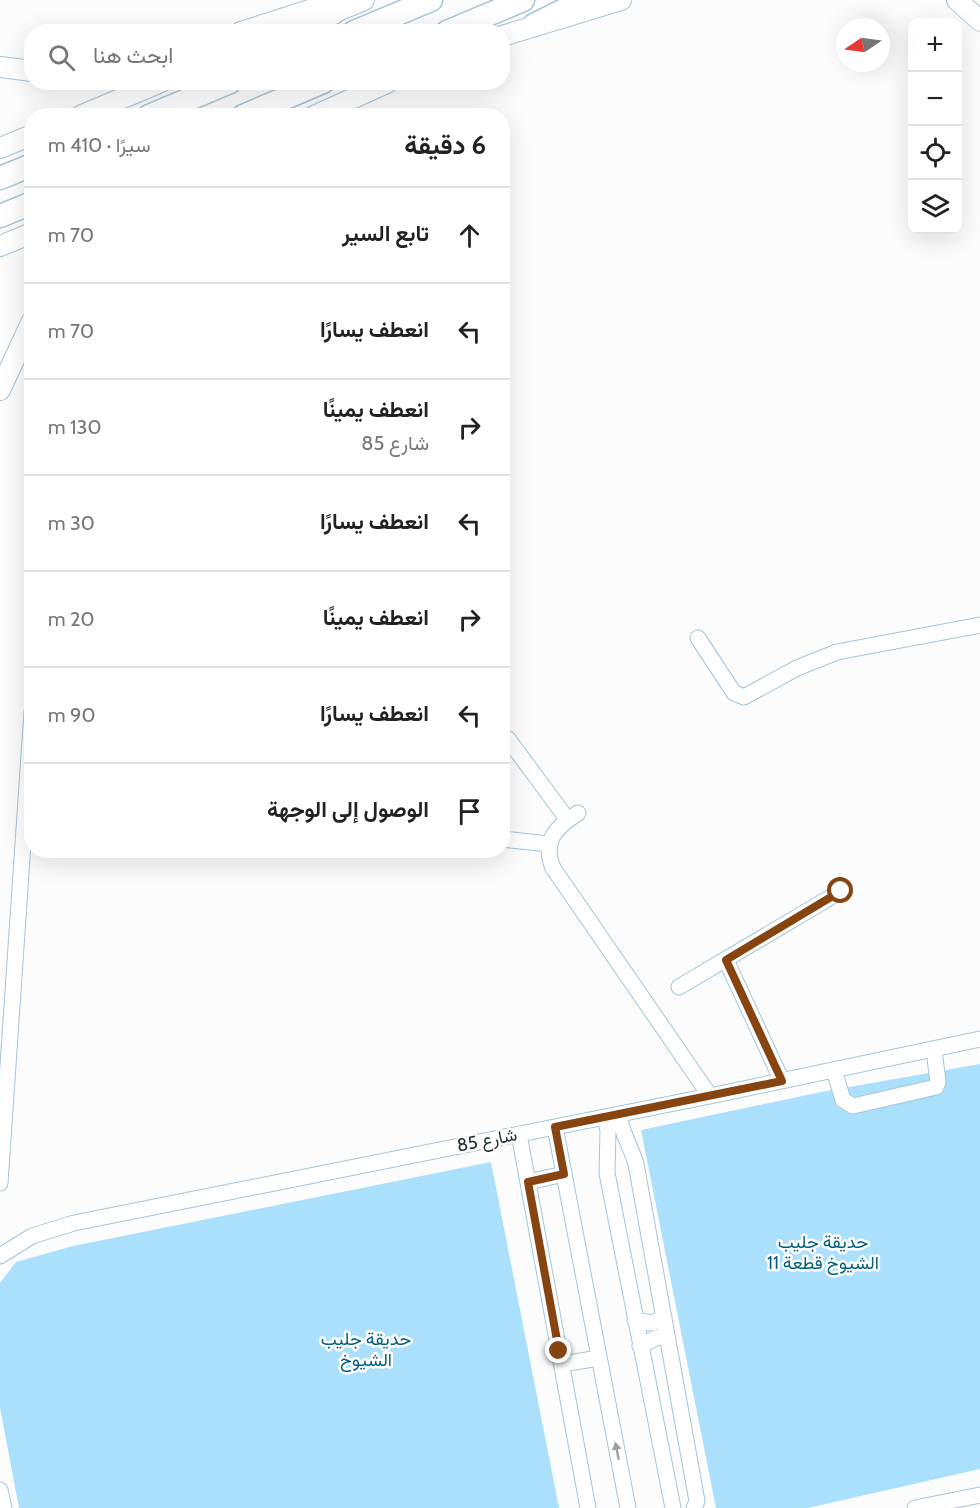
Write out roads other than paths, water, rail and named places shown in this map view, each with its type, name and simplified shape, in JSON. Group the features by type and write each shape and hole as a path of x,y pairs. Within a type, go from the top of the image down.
{"highway":[{"path":"373,24 431,0"},
{"path":"466,24 523,0"},
{"path":"534,25 584,0"},
{"path":"312,24 337,6"},
{"path":"178,104 201,90"},
{"path":"169,108 211,90"},
{"path":"262,108 304,90"},
{"path":"0,178 24,168"},
{"path":"0,216 24,206"}],"main road":[{"path":"271,24 364,0"},
{"path":"510,33 621,0"},
{"path":"957,0 980,21"},
{"path":"302,24 337,6"},
{"path":"0,67 24,70"},
{"path":"99,108 142,90"},
{"path":"332,108 371,90"},
{"path":"0,148 24,138"},
{"path":"0,246 24,236"},
{"path":"0,390 24,338"}],"street":[{"path":"698,638 734,693 744,697 797,668 837,652 980,624"},
{"path":"510,741 573,817 558,827 549,844 553,868 710,1096"},
{"path":"0,1183 24,829"},
{"path":"510,840 549,844"},
{"path":"679,987 841,891"},
{"path":"726,960 782,1081"},
{"name":"شارع 85","path":"0,1256 32,1236 75,1222 710,1096 980,1039"},
{"path":"834,1070 843,1100 853,1106 936,1087 938,1082 934,1050"},
{"path":"612,1115 630,1145 636,1164 697,1501 694,1508"},
{"path":"612,1115 607,1150 607,1173 673,1508"},
{"path":"555,1127 628,1508"},
{"path":"519,1134 588,1508"},
{"path":"607,1150 630,1145"},
{"path":"528,1182 564,1174"},
{"path":"635,1320 652,1323 664,1317"},
{"path":"640,1346 658,1337 668,1339"},
{"path":"562,1364 599,1358"},
{"path":"0,1490 4,1508"},
{"path":"915,1508 980,1495"}],"park label":[{"name":"حديقة جليب الشيوخ قطعة 11","path":"823,1252"},
{"name":"حديقة جليب الشيوخ","path":"366,1349"}]}
